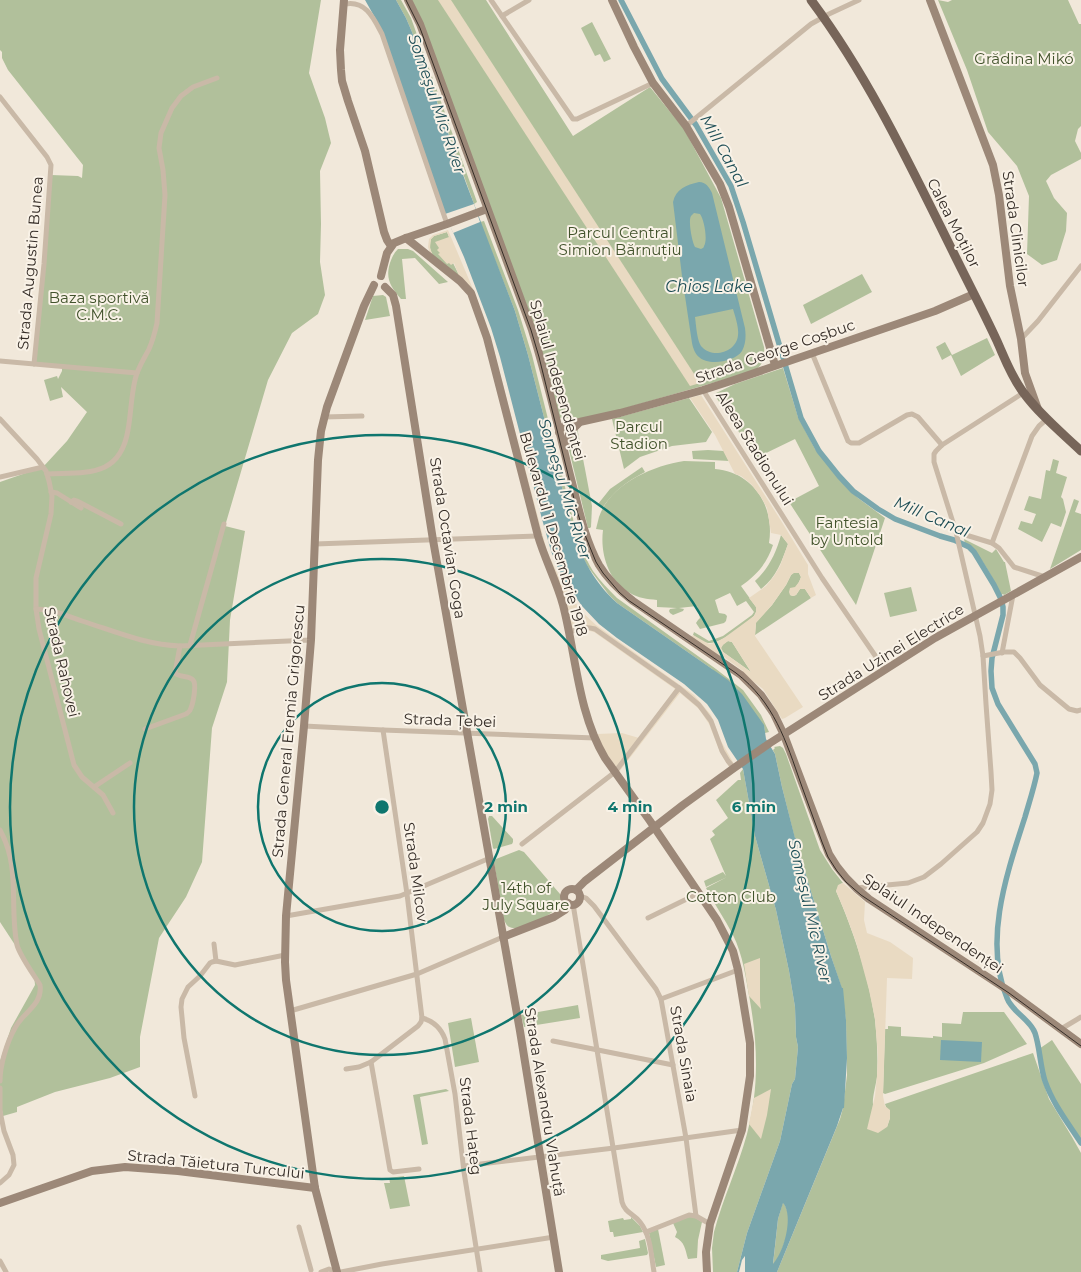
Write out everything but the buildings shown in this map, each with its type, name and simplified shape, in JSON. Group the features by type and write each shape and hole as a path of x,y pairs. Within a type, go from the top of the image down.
{"main road":[{"name":"Splaiul Independenței","path":"408,0 420,24 532,330 585,532 607,577 616,588 633,602 697,645 709,659 738,679 751,684 772,710 784,734 825,847 839,870 856,888 1009,992 1081,1044"},
{"path":"612,0 634,47 654,83 688,125 725,196 782,363"},
{"name":"Calea Moților","path":"811,0 824,17 880,108 974,294 1011,374 1023,393 1081,451"},
{"name":"Strada Clinicilor","path":"930,0 996,175 1010,286 1021,339 1025,373 1039,410"},
{"path":"345,2 340,50 342,81 365,151 384,232 391,246"},
{"path":"381,276 386,280 386,284 385,287 379,289 374,285 374,281 381,276 386,258 394,242 449,224 487,208"},
{"name":"Bulevardul 1 Decembrie 1918","path":"406,238 460,281 471,294 487,338 538,536 558,589 588,719 595,738 615,772 723,930 733,951 748,1027 751,1056 749,1091 742,1130 710,1224 706,1252 707,1272"},
{"name":"Strada General Eremia Grigorescu","path":"337,1272 315,1188 286,980 286,916 311,640 318,455 324,418 357,323 374,285"},
{"name":"Strada Octavian Goga","path":"385,287 393,295 396,306 433,540 490,858"},
{"name":"Strada George Coșbuc","path":"570,432 560,434 560,429 566,425 629,411 703,390 935,311 974,294"},
{"name":"Strada George Coșbuc","path":"564,450 570,432 580,423"},
{"name":"Strada Uzinei Electrice","path":"578,893 585,881 736,766 770,743 935,638 1081,557"},
{"name":"Strada Alexandru Vlahuță","path":"490,858 560,1272"},
{"path":"503,937 559,914 570,904 579,900 578,893 569,890 565,893 564,897 570,904"},
{"name":"Strada Tăietura Turcului","path":"0,1203 78,1175 97,1170 125,1167 188,1172 315,1188"}],"street":[{"path":"491,0 573,119 582,117 654,83"},
{"path":"502,16 529,0"},
{"path":"688,125 812,24 859,0"},
{"path":"345,2 356,1 365,6 382,34 449,224"},
{"path":"47,474 90,472 105,467 120,455 126,440 134,381 154,336 157,323 165,195 164,170 159,148 161,133 172,108 181,96 193,87 217,78"},
{"name":"Strada Augustin Bunea","path":"0,97 47,157 51,165 34,364"},
{"path":"1021,339 1038,321 1081,266"},
{"path":"812,353 848,441 859,443 910,414 918,417 942,445"},
{"path":"0,362 137,373"},
{"name":"Aleea Stadionului","path":"703,390 822,578 885,670"},
{"path":"856,888 908,883 920,879 941,864 973,836 981,827 989,809 992,782 986,704 986,656 961,550 934,462 934,454 942,445 1023,393"},
{"path":"324,418 362,416"},
{"path":"992,543 1032,436 1047,419"},
{"name":"Strada Rahovei","path":"0,420 33,454 47,474 52,504 50,524 36,578 35,592 39,629 74,765 78,772 105,799 113,813"},
{"path":"0,477 43,467"},
{"path":"51,492 57,493 81,508"},
{"path":"71,502 77,501 121,524"},
{"path":"190,645 224,524"},
{"path":"956,534 992,543 999,548 1014,567 1043,578"},
{"path":"315,544 538,536"},
{"path":"1000,653 1011,606 1006,599"},
{"path":"36,609 67,615 159,644 180,646 311,640"},
{"path":"569,634 574,629 595,628 679,688 699,705 708,716 725,756 728,761 736,766"},
{"path":"1005,637 1011,652"},
{"path":"145,729 190,712 195,686 194,680 178,676 175,673 180,646"},
{"path":"986,656 1014,652 1040,685 1069,709 1081,710"},
{"path":"522,844 615,772 679,688"},
{"name":"Strada Țebei","path":"304,726 595,738"},
{"name":"Strada Milcov","path":"383,730 407,894 422,1018"},
{"path":"94,787 130,764"},
{"path":"0,830 14,872 13,898 18,947 40,986 41,992 39,1000 20,1021 10,1038 0,1081"},
{"path":"286,916 400,896 490,858"},
{"name":"Strada Sinaia","path":"578,893 594,906 662,999 686,1138 696,1216"},
{"path":"648,918 699,893"},
{"path":"570,904 597,1049 623,1207 640,1222 646,1232 654,1272"},
{"path":"290,1011 417,974 503,937"},
{"path":"214,944 216,961"},
{"path":"195,1096 184,1038 181,1007 188,986 200,976 210,963 216,961 235,965 285,954"},
{"path":"662,999 738,970"},
{"path":"1061,1029 1081,1017"},
{"path":"346,1069 359,1067 371,1062 418,1026 422,1018"},
{"name":"Strada Hațeg","path":"422,1018 439,1028 445,1039 456,1094 464,1166 480,1272"},
{"path":"553,1041 673,1065"},
{"path":"371,1062 390,1170 393,1172 419,1169"},
{"path":"0,1088 0,1114 13,1155 14,1165 9,1174 0,1183"},
{"path":"464,1166 742,1130"},
{"path":"646,1232 689,1215 696,1216 710,1224"},
{"path":"299,1227 311,1270"},
{"path":"341,1272 554,1237"},
{"path":"0,1261 6,1272"},
{"path":"322,1272 329,1269 337,1272"}],"green space":[{"name":"Baza sportivă C.M.C.","path":"0,0 321,0 309,73 325,118 331,143 320,171 320,262 325,295 318,314 292,333 268,380 225,526 245,531 230,620 227,682 212,728 202,862 186,897 159,938 140,1037 140,1067 110,1078 55,1092 17,1107 17,1112 3,1116 0,1099 0,1061 11,1028 35,985 34,974 0,922 0,482 43,467 67,441 87,412 61,387 63,397 50,401 44,380 57,376 58,379 62,367 34,364 51,175 78,176 82,178 83,165 8,70 0,50"},
{"path":"396,0 401,0 411,18 477,202 474,204 412,32"},
{"name":"Parcul Central Simion Bărnuțiu","path":"411,0 486,0 573,136 650,87 684,129 721,198 764,347 763,361 757,369 590,418 559,417 533,322"},
{"name":"Grădina Mikó","path":"938,0 948,2 952,0 1068,0 1079,24 1081,24 1081,126 1078,129 1075,141 1081,153 1081,159 1051,175 1046,181 1054,198 1067,213 1066,231 1057,260 1042,265 1027,254 1029,196 1017,166 988,132 967,70"},
{"path":"592,22 611,59 604,62 600,54 595,56 581,28"},
{"path":"484,221 518,310 532,355 574,523 590,566 617,598 743,690 761,715 769,732 765,733 764,726 712,669 617,603 588,567 573,530 515,311 480,222"},
{"path":"447,232 449,237 449,263 453,263 460,277 433,256 431,250 431,239 434,236"},
{"path":"398,249 413,251 448,282 439,284 415,258 402,259 406,299 401,299 392,287 388,274 394,254"},
{"path":"862,274 872,292 811,324 803,305"},
{"path":"383,295 386,297 390,316 365,320 373,296"},
{"path":"987,338 995,355 961,376 951,355 942,360 936,347 945,342 952,355"},
{"name":"Fantesia by Untold","path":"783,368 798,417 815,449 846,487 885,518 856,605 789,502 819,486 795,439 756,458 714,394 735,384"},
{"name":"Parcul Stadion","path":"689,398 712,432 706,442 672,446 640,457 624,469 612,419"},
{"path":"577,427 592,506 590,528 588,528 569,450 569,439"},
{"path":"692,451 724,451 729,461 693,459"},
{"path":"1053,459 1059,461 1056,473 1067,477 1061,497 1066,512 1061,527 1051,523 1042,542 1018,529 1021,521 1032,524 1036,514 1024,510 1029,496 1041,499 1046,470 1050,471"},
{"path":"684,461 715,462 715,469 740,477 750,484 765,504 770,529 769,543 773,545 761,568 741,586 756,607 754,616 727,637 710,643 703,642 693,635 694,632 709,641 723,636 754,612 746,601 737,606 730,593 715,600 719,613 727,616 726,621 700,629 696,623 700,618 697,606 679,608 684,609 673,615 669,611 670,609 677,608 657,607 657,600 636,596 622,588 611,574 604,557 603,530 596,529 604,505 622,486 646,472"},
{"path":"642,467 645,472 621,487 603,507 598,504 610,489"},
{"path":"1074,499 1079,501 1075,512 1081,514 1081,550 1050,569"},
{"path":"781,535 788,544 786,550 775,574 761,589 755,581 771,560"},
{"path":"964,539 992,553 996,549 1005,562 1011,591 1001,595 986,566 975,552 965,544"},
{"path":"794,572 799,573 801,577 790,595 796,595 800,589 805,589 811,598 755,635 756,622 772,605"},
{"path":"911,587 917,611 890,617 884,593"},
{"path":"728,641 732,642 751,672 723,652 721,648"},
{"path":"780,746 786,754 820,850 843,883 840,884 836,891 860,954 875,1020 877,1077 873,1104 875,1109 887,1127 890,1118 885,1104 1033,1053 1049,1099 1081,1153 1081,1272 777,1272 840,1119 847,1075 846,1020 841,986 795,839 773,750 774,747"},
{"name":"Cotton Club","path":"743,769 755,836 776,910 789,971 795,1007 798,1047 795,1079 792,1084 780,1141 747,1233 737,1272 713,1272 712,1248 714,1232 751,1117 754,1101 756,1051 744,967 730,929 706,888 727,877 706,887 704,881 723,872 726,876 710,839 715,835 712,831 728,818 716,800 738,780 741,780 740,773"},
{"path":"489,816 492,816 513,839 512,844 493,848"},
{"name":"14th of July Square","path":"519,850 524,852 560,894 562,901 557,908 546,916 531,924 513,928 508,927 504,920 494,862 496,859"},
{"path":"578,1005 580,1018 524,1027 521,1015"},
{"path":"963,1012 1004,1012 1027,1044 984,1063 885,1094 883,1093 885,1029 888,1029 888,1026 901,1027 901,1036 942,1037 942,1023 961,1024"},
{"path":"471,1018 479,1062 455,1067 448,1023"},
{"path":"1052,1040 1081,1084 1081,1142 1055,1100 1047,1082 1039,1049"},
{"path":"446,1089 449,1091 420,1097 428,1144 422,1145 413,1095"},
{"path":"404,1176 410,1206 390,1209 384,1183 390,1183 389,1178"},
{"path":"783,1202 789,1222 786,1239 773,1265 778,1219"},
{"path":"631,1217 643,1232 614,1237 613,1232 610,1232 608,1221 623,1218 624,1220 631,1219"},
{"path":"694,1217 702,1222 697,1258 688,1259 683,1244 675,1237 677,1232 673,1223"},
{"path":"658,1229 665,1265 656,1267 649,1233"},
{"path":"645,1239 647,1255 608,1261 601,1259 601,1255 640,1248 639,1241"}],"shaded area":[{"path":"438,0 451,0 700,383 690,386"},
{"path":"448,230 473,289 490,336 547,551 560,579 581,611 596,625 694,695 711,715 721,741 734,764 729,767 720,752 709,724 699,709 680,693 619,772 603,748 597,734 622,733 639,738 675,689 594,632 578,630 573,633 546,559 470,290 434,257 459,276 454,263 451,265 447,264 438,254 440,253 437,250 439,248 435,242 449,237 447,232 434,236 431,239 430,248 433,256 428,247 429,239 433,235"},
{"path":"701,395 808,565 808,574 816,595 811,598 805,589 800,589 796,595 790,595 790,588 795,587 801,577 799,573 794,573 772,605 756,623 755,636 803,707 782,719 763,689 721,655 719,657 691,637 693,635 709,644 714,643 754,616 756,607 749,598 766,586 774,576 788,544 781,535 771,533 767,508 761,497 751,484 735,474 715,435 690,398","holes":["728,641 732,642 751,672 723,652 721,648 723,645"]},
{"path":"843,883 865,902 864,920 867,933 890,942 913,958 912,979 887,978 883,1096 885,1106 890,1110 890,1118 887,1127 878,1133 867,1129 875,1096 877,1076 878,1056 875,1019 856,942 836,891 838,885"},
{"path":"760,958 761,1009 749,996 744,964"},
{"path":"771,1089 761,1139 749,1124 754,1098"}],"water":[{"name":"Someşul Mic River","path":"365,0 396,0 412,32 466,183 515,311 573,530 580,551 590,570 617,603 728,680 742,694 764,725 766,739 775,754 797,846 831,956 843,988 847,1058 844,1108 777,1272 745,1272 745,1256 739,1272 737,1272 747,1233 780,1141 792,1084 795,1079 798,1047 795,1007 789,971 776,910 755,836 743,769 728,747 718,720 707,704 684,684 599,624 582,606 558,568 542,519 491,328 464,257 444,212 378,23","holes":["783,1203 786,1209 788,1225 784,1243 773,1264 778,1219"]},
{"name":"Chios Lake","path":"699,182 704,183 712,193 745,328 745,340 742,351 734,358 721,362 703,360 696,354 692,343 682,276 673,202 679,191 686,186","holes":["694,213 700,214 706,235 704,247 701,249 695,247 690,227 690,219","733,309 738,329 737,341 734,346 724,352 712,353 707,351 699,341 695,317"]},
{"path":"941,1040 982,1042 981,1062 940,1060"}],"pier":[{"path":"474,204 480,222 453,233 445,214"}],"waterway":[{"name":"Mill Canal","path":"621,0 662,79 696,125 731,186 801,418 819,451 853,491 878,509 895,519 969,547 974,552 1001,599 1003,615 992,658 992,688 998,704 1035,764 1037,773 1011,861 1000,907 997,930 997,954 1000,976 1009,1003 1033,1028 1043,1075 1048,1089 1081,1143"}],"tram line":[{"path":"406,0 420,28 531,330 577,511 596,562 603,573 628,600 736,673 760,697 777,723 784,738 828,857 846,882 861,895 1009,993 1081,1046"}]}
